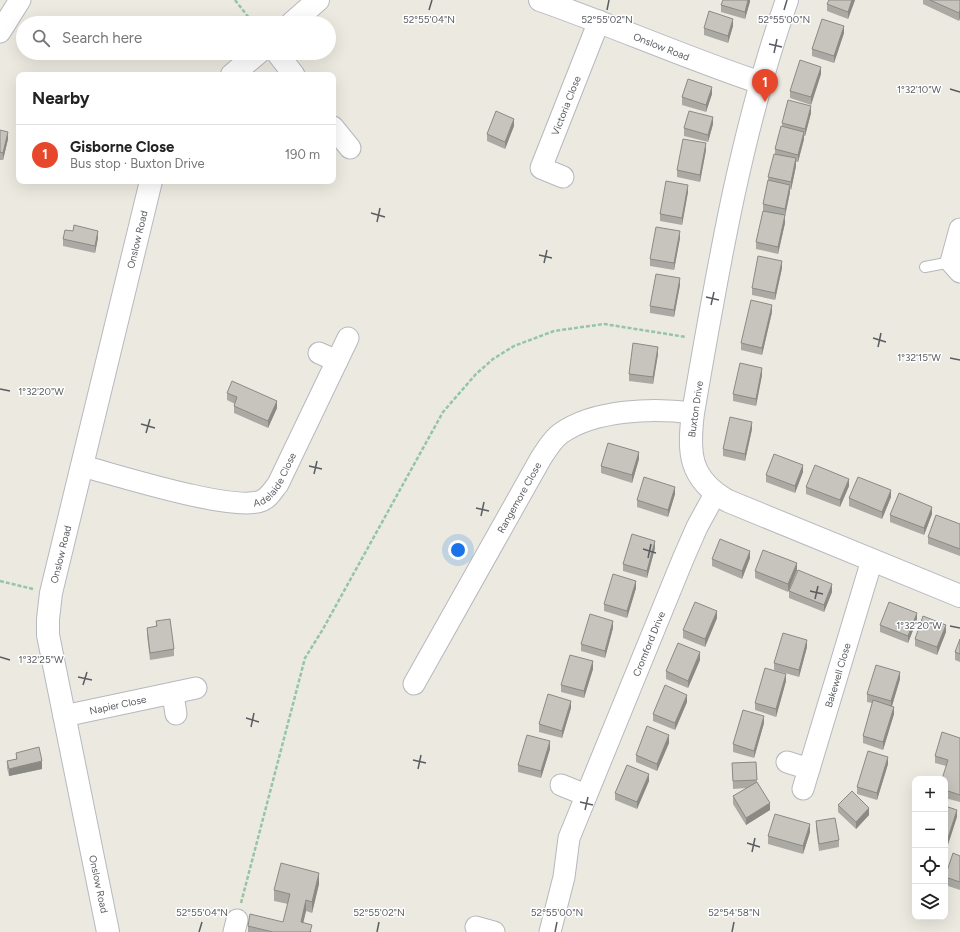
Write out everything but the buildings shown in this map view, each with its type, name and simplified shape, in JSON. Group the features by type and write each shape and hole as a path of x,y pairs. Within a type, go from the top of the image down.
{"street":[{"path":"300,16 318,0"},
{"name":"Onslow Road","path":"540,0 761,83"},
{"name":"Buxton Drive","path":"787,0 749,124 735,187 693,413 690,441 691,451 701,479 715,494 739,506 960,596"},
{"path":"0,32 14,2"},
{"name":"Victoria Close","path":"563,177 541,168 599,21"},
{"path":"236,72 250,60"},
{"path":"282,60 292,72"},
{"name":"Onslow Road","path":"108,932 48,636 48,619 51,593 150,184"},
{"path":"955,267 960,229"},
{"name":"Adelaide Close","path":"82,466 162,488 224,501 241,504 262,501 268,497 278,484 328,357 348,338"},
{"name":"Rangemore Close","path":"414,684 541,458 553,441 579,424 605,416 673,410 693,413"},
{"name":"Cromford Drive","path":"550,932 564,877 569,838 682,559 715,494"},
{"name":"Bakewell Close","path":"803,790 872,560"},
{"name":"Napier Close","path":"64,716 174,704 196,688"},
{"path":"787,762 809,769"},
{"path":"561,785 586,794"}],"lane":[{"path":"925,267 955,267"}],"path":[{"path":"234,0 247,16"},
{"path":"235,926 305,658 324,629 443,412 476,374 493,359 514,346 554,331 604,324 706,340"},
{"path":"0,581 51,593"}],"place":[{"name":"Gisborne Close","path":"765,102"}]}
